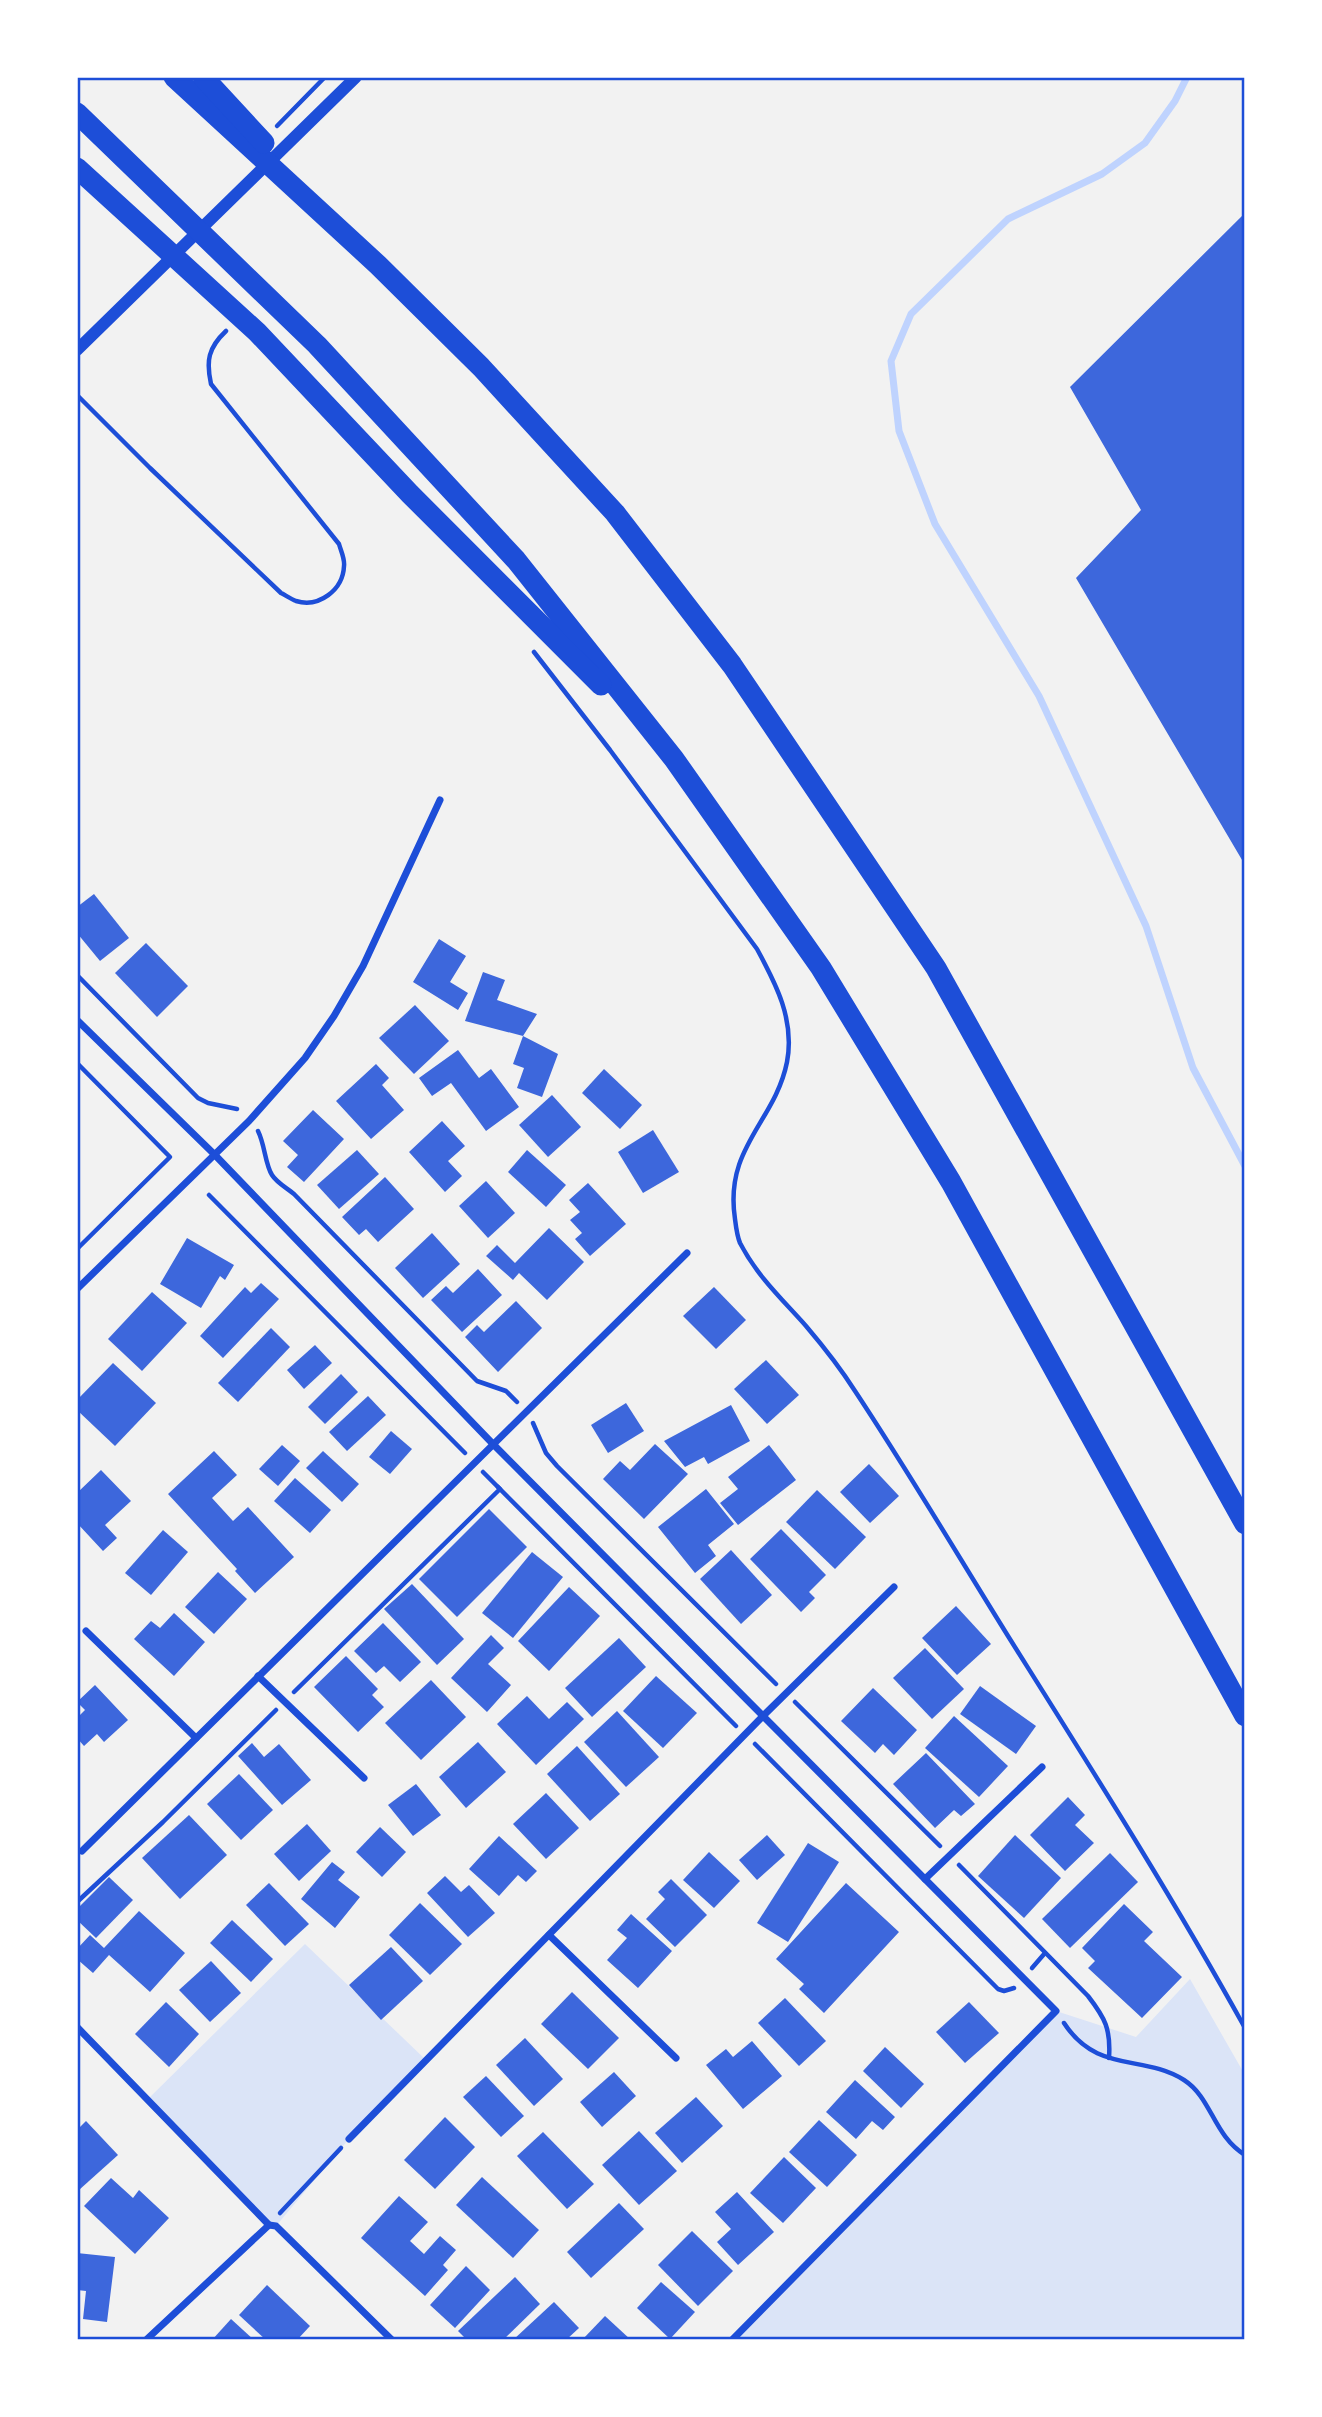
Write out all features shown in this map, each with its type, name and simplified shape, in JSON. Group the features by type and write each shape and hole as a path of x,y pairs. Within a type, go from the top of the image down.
{"highway":[{"path":"174,77 378,265 481,367 615,513 732,665 936,968 1245,1524"},
{"path":"203,77 378,265"},
{"path":"77,113 317,345 516,560 674,759 821,968 951,1182 1245,1716"},
{"path":"77,168 257,332 410,495 674,759"}],"street":[{"path":"77,350 356,77"},
{"path":"77,1289 249,1121 305,1058 334,1016 363,966 440,800"},
{"path":"77,1020 214,1154 492,1443 1056,2011 732,2340"},
{"path":"82,1851 687,1252"},
{"path":"349,2139 745,1734 894,1587"},
{"path":"86,1631 196,1738"},
{"path":"258,1676 364,1778"},
{"path":"925,1880 1042,1767"},
{"path":"549,1935 676,2057"},
{"path":"77,2027 269,2225 276,2226 392,2340"},
{"path":"146,2340 269,2225"}],"path":[{"path":"307,96 325,77"},
{"path":"77,395 281,593 297,601 315,602 330,595 340,583 345,565 339,544 211,384 206,363 217,340 234,323"},
{"path":"528,644 757,949 782,1001 788,1037 787,1062 777,1090 738,1160 732,1197 738,1240 761,1277 807,1328 854,1389 1059,1717 1245,2028"},
{"path":"77,975 198,1098 237,1109"},
{"path":"77,1063 170,1157 77,1249"},
{"path":"258,1130 274,1177 294,1194 477,1381 506,1391 529,1416 546,1453 557,1466 1088,1996 1106,2020 1110,2041 1109,2058"},
{"path":"209,1195 998,1989 1004,1992 1010,1990 1045,1953"},
{"path":"77,1902 163,1822 500,1489 474,1462"},
{"path":"1056,2011 1080,2042 1109,2058 1174,2074 1187,2082 1205,2101 1221,2133 1233,2147 1245,2155"},
{"path":"269,2225 349,2139"}],"shaded area":[{"path":"305,1944 426,2060 349,2139 276,2226 269,2225 148,2099"},
{"path":"1190,1979 1245,2075 1245,2340 732,2340 1056,2011 1136,2037"}],"building":[{"path":"1245,213 1245,865 1076,578 1141,510 1070,387"},
{"path":"94,894 129,938 100,961 77,933 77,907"},
{"path":"439,939 466,956 450,982 468,993 458,1010 413,982"},
{"path":"146,943 188,986 157,1017 115,973"},
{"path":"483,972 505,980 497,1000 537,1014 523,1036 465,1021"},
{"path":"415,1005 449,1041 414,1074 379,1038"},
{"path":"523,1036 558,1054 542,1097 517,1088 524,1068 513,1064"},
{"path":"458,1050 479,1078 491,1069 519,1107 486,1131 451,1083 432,1096 419,1078"},
{"path":"376,1064 389,1078 382,1085 404,1110 371,1139 336,1101"},
{"path":"604,1069 642,1105 620,1129 582,1093"},
{"path":"552,1095 581,1127 548,1157 519,1125"},
{"path":"313,1110 344,1139 304,1182 287,1167 298,1155 283,1141"},
{"path":"442,1121 465,1146 448,1161 462,1176 445,1192 409,1152"},
{"path":"653,1130 679,1172 643,1193 618,1152"},
{"path":"357,1150 379,1174 339,1209 317,1185"},
{"path":"527,1150 566,1185 546,1207 508,1172"},
{"path":"385,1177 414,1209 378,1242 366,1229 359,1235 342,1217"},
{"path":"486,1181 515,1213 488,1238 459,1206"},
{"path":"588,1183 626,1224 590,1256 575,1239 582,1233 570,1220 580,1212 569,1200"},
{"path":"549,1228 584,1262 547,1300 519,1273 513,1280 486,1256 497,1245 515,1263"},
{"path":"432,1233 460,1264 423,1298 395,1268"},
{"path":"187,1238 234,1265 225,1280 220,1276 201,1308 160,1284"},
{"path":"478,1269 502,1295 462,1332 431,1300 446,1286 453,1293"},
{"path":"261,1283 279,1299 223,1358 200,1336 245,1287 251,1293"},
{"path":"714,1287 746,1320 716,1349 683,1316"},
{"path":"152,1292 187,1323 142,1371 108,1339"},
{"path":"516,1301 542,1328 498,1372 465,1337 477,1325 484,1332"},
{"path":"271,1328 290,1347 238,1402 218,1383"},
{"path":"315,1345 332,1363 304,1389 287,1370"},
{"path":"766,1360 799,1395 767,1424 734,1389"},
{"path":"113,1363 156,1403 115,1446 77,1410 77,1400"},
{"path":"341,1374 358,1392 325,1424 308,1407"},
{"path":"368,1396 386,1415 347,1451 329,1432"},
{"path":"626,1403 644,1431 608,1453 591,1425"},
{"path":"731,1405 750,1441 708,1464 704,1457 685,1467 664,1441"},
{"path":"391,1431 412,1449 390,1474 369,1457"},
{"path":"655,1444 688,1474 644,1519 603,1479 620,1461 630,1470"},
{"path":"282,1445 300,1461 278,1486 259,1469"},
{"path":"769,1445 796,1480 738,1525 720,1503 738,1489 728,1477"},
{"path":"214,1451 237,1475 212,1498 233,1521 248,1507 294,1557 255,1593 235,1571 237,1569 168,1494"},
{"path":"323,1451 359,1484 342,1502 306,1468"},
{"path":"869,1464 899,1496 870,1523 840,1492"},
{"path":"101,1470 131,1501 105,1525 117,1538 103,1551 77,1523 77,1493"},
{"path":"295,1478 331,1510 310,1533 274,1501"},
{"path":"706,1489 734,1524 708,1545 716,1556 695,1573 658,1527"},
{"path":"817,1490 866,1537 835,1569 786,1522"},
{"path":"489,1509 527,1547 457,1617 419,1579"},
{"path":"781,1529 826,1575 809,1592 815,1598 801,1612 750,1559"},
{"path":"163,1530 188,1552 151,1595 125,1573"},
{"path":"731,1550 772,1595 741,1624 700,1579"},
{"path":"532,1552 563,1577 513,1638 482,1613"},
{"path":"218,1572 247,1599 214,1634 185,1607"},
{"path":"412,1584 464,1639 437,1665 384,1609"},
{"path":"569,1587 600,1616 549,1671 518,1641"},
{"path":"956,1606 991,1644 957,1675 922,1638"},
{"path":"174,1613 205,1642 174,1676 134,1639 151,1621 160,1628"},
{"path":"383,1623 421,1662 400,1682 384,1666 376,1673 354,1651"},
{"path":"491,1635 504,1648 488,1664 511,1685 487,1712 451,1678"},
{"path":"619,1638 646,1667 592,1717 565,1688"},
{"path":"925,1648 964,1689 932,1719 893,1678"},
{"path":"346,1656 378,1689 372,1695 384,1707 358,1732 314,1687"},
{"path":"656,1676 697,1713 663,1748 623,1711"},
{"path":"431,1680 466,1717 421,1760 385,1723"},
{"path":"95,1685 128,1720 104,1742 97,1734 84,1746 77,1738 77,1718 85,1710 77,1702"},
{"path":"980,1686 1036,1726 1016,1754 960,1714"},
{"path":"873,1688 917,1730 894,1755 883,1744 875,1753 841,1721"},
{"path":"527,1696 549,1719 567,1702 584,1719 536,1765 497,1724"},
{"path":"617,1711 659,1757 626,1787 584,1742"},
{"path":"954,1716 1008,1766 979,1797 925,1748"},
{"path":"478,1742 506,1772 466,1808 439,1777"},
{"path":"252,1743 264,1757 279,1744 311,1780 282,1805 238,1756"},
{"path":"577,1746 620,1794 590,1821 547,1774"},
{"path":"926,1753 975,1804 961,1816 954,1810 935,1828 893,1784"},
{"path":"239,1774 273,1810 241,1840 207,1804"},
{"path":"416,1784 441,1815 413,1836 388,1805"},
{"path":"546,1793 579,1828 546,1859 513,1824"},
{"path":"1068,1797 1085,1815 1075,1825 1094,1843 1065,1871 1030,1835"},
{"path":"189,1815 227,1855 180,1899 142,1858"},
{"path":"307,1824 331,1851 299,1881 274,1854"},
{"path":"380,1827 406,1852 382,1877 356,1852"},
{"path":"767,1835 785,1855 757,1880 739,1860"},
{"path":"1015,1835 1061,1878 1024,1918 978,1876"},
{"path":"499,1836 537,1871 526,1882 518,1875 499,1896 469,1869"},
{"path":"808,1843 839,1862 788,1942 757,1923"},
{"path":"709,1852 740,1881 714,1908 683,1880"},
{"path":"1110,1853 1138,1882 1070,1948 1042,1919"},
{"path":"332,1862 345,1872 338,1880 360,1897 335,1928 301,1899"},
{"path":"445,1876 461,1892 469,1885 495,1913 468,1937 427,1893"},
{"path":"109,1877 133,1900 96,1938 77,1920 77,1909"},
{"path":"671,1879 707,1915 675,1947 646,1919 665,1899 658,1892"},
{"path":"269,1883 309,1924 285,1946 246,1905"},
{"path":"846,1883 899,1932 824,2013 799,1989 804,1984 776,1959"},
{"path":"420,1903 462,1944 430,1975 389,1935"},
{"path":"1124,1904 1153,1932 1144,1941 1182,1977 1142,2018 1088,1968 1095,1961 1082,1948"},
{"path":"139,1911 185,1953 150,1992 109,1955 93,1973 77,1959 77,1949 90,1935 104,1948"},
{"path":"631,1914 672,1951 638,1988 607,1960 627,1938 617,1930"},
{"path":"232,1920 273,1959 251,1982 210,1943"},
{"path":"391,1947 423,1981 381,2020 349,1985"},
{"path":"211,1961 241,1993 210,2022 179,1990"},
{"path":"572,1992 619,2038 588,2069 541,2024"},
{"path":"785,1998 826,2041 799,2066 758,2023"},
{"path":"166,2002 199,2034 169,2067 135,2034"},
{"path":"969,2002 999,2033 965,2063 936,2032"},
{"path":"525,2038 563,2079 534,2106 496,2065"},
{"path":"752,2041 782,2076 743,2109 706,2065 726,2049 733,2057"},
{"path":"885,2047 924,2084 901,2108 863,2071"},
{"path":"614,2072 636,2096 602,2127 580,2102"},
{"path":"486,2076 524,2116 501,2137 463,2097"},
{"path":"855,2080 895,2117 883,2130 872,2121 856,2139 826,2112"},
{"path":"696,2097 723,2126 682,2163 655,2133"},
{"path":"445,2117 475,2147 435,2189 404,2160"},
{"path":"819,2120 857,2155 827,2187 789,2152"},
{"path":"86,2121 118,2155 79,2190 77,2130"},
{"path":"639,2131 677,2171 639,2205 602,2165"},
{"path":"543,2132 594,2184 567,2209 517,2156"},
{"path":"784,2157 816,2188 783,2223 750,2193"},
{"path":"482,2177 539,2230 513,2258 456,2205"},
{"path":"111,2178 133,2198 139,2190 169,2218 135,2254 84,2206"},
{"path":"737,2192 774,2232 738,2265 717,2242 731,2229 715,2212"},
{"path":"399,2196 428,2222 410,2241 424,2254 440,2236 456,2250 443,2265 448,2270 425,2296 361,2238"},
{"path":"619,2203 644,2229 591,2278 567,2252"},
{"path":"692,2231 733,2271 698,2306 658,2265"},
{"path":"77,2253 115,2257 107,2322 83,2319 86,2291 77,2290"},
{"path":"466,2266 490,2290 455,2328 430,2305"},
{"path":"515,2277 540,2304 503,2340 467,2340 458,2331"},
{"path":"661,2282 695,2312 670,2339 637,2308"},
{"path":"267,2285 310,2326 297,2340 266,2340 239,2315"},
{"path":"554,2302 579,2328 566,2340 513,2340"},
{"path":"605,2316 631,2340 582,2340"},
{"path":"231,2319 254,2340 212,2340"}],"waterway":[{"path":"1187,77 1175,101 1145,143 1102,174 1008,219 911,314 891,361 899,431 935,524 1039,696 1146,926 1193,1068 1245,1166"}]}
